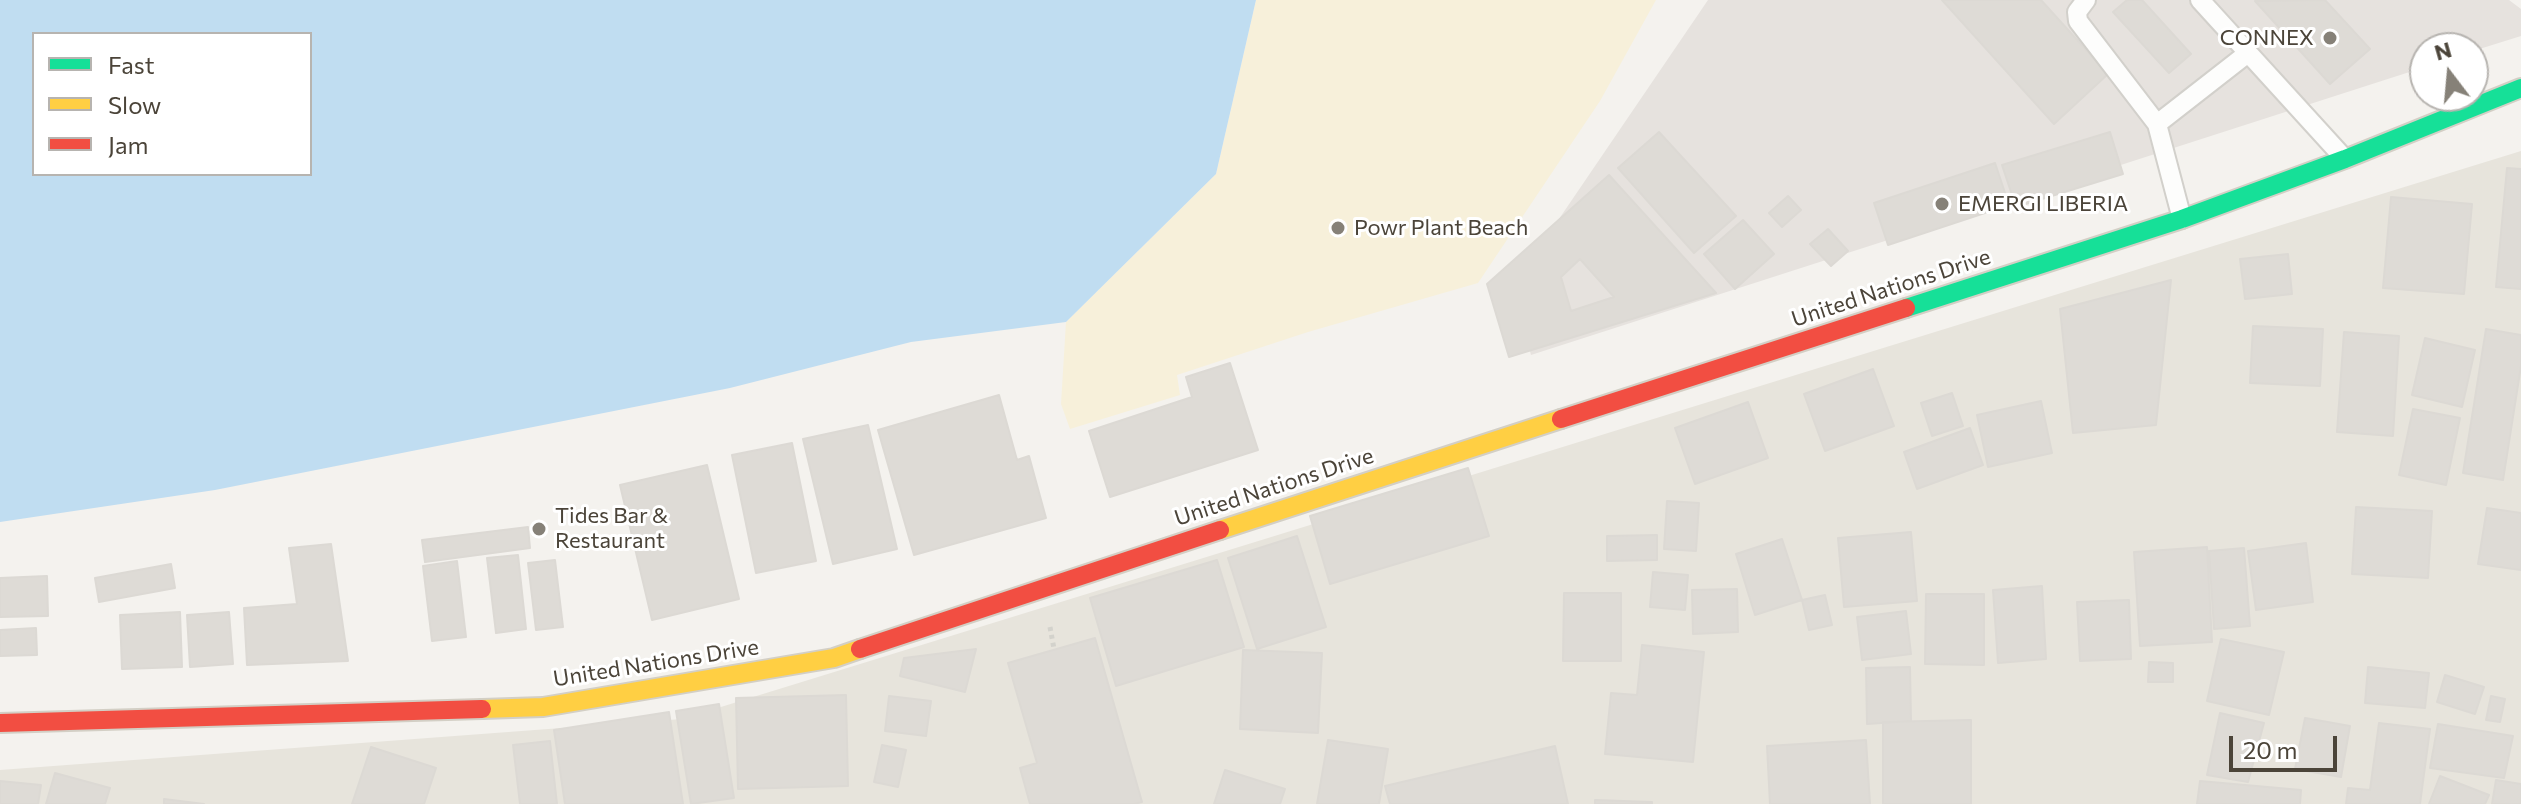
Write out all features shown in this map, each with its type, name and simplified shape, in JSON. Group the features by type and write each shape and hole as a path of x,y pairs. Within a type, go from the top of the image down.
{"main road":[{"name":"United Nations Drive","path":"0,723 543,707 834,658 1132,558 2182,219 2345,159 2521,88"}],"lane":[{"path":"2086,0 2077,12 2082,28 2157,124 2182,219"},
{"path":"2200,0 2345,159"},
{"path":"2157,124 2248,53"}],"shaded area":[{"path":"1708,0 2509,0 2521,9 2521,36 2489,46 2489,32 2409,32 2409,72 1531,355 1514,285"},
{"path":"2521,151 2521,804 0,804 0,770 682,719"}],"sand":[{"name":"Powr Plant Beach","path":"1256,0 1656,0 1600,101 1478,283 1308,332 1177,375 1180,395 1070,429 1061,404 1066,322 1216,174"}],"water":[{"path":"0,0 1256,0 1216,174 1066,322 911,342 730,388 215,490 0,522"}],"building":[{"path":"1942,0 2041,0 2108,74 2054,124"},
{"path":"2127,0 2142,0 2191,54 2169,73 2113,12"},
{"path":"2325,0 2370,49 2330,84 2255,1"},
{"path":"1659,132 1736,216 1694,253 1618,168"},
{"path":"2110,132 2123,174 2016,207 2002,165"},
{"name":"EMERGI LIBERIA","path":"1995,163 2009,205 1888,245 1874,203"},
{"path":"2507,168 2521,169 2521,289 2496,287"},
{"path":"1609,175 1716,293 1509,357 1487,284","holes":["1580,259 1614,297 1571,311 1561,277"]},
{"path":"1788,196 1801,210 1782,227 1769,213"},
{"path":"2391,197 2472,204 2464,294 2383,288"},
{"path":"1743,220 1774,254 1735,289 1704,254"},
{"path":"1828,229 1848,251 1831,266 1810,244"},
{"path":"2288,254 2292,294 2245,299 2240,259"},
{"path":"2171,280 2156,425 2073,433 2060,309"},
{"path":"2253,326 2323,329 2320,386 2250,383"},
{"path":"2486,329 2521,335 2521,366 2503,480 2463,473"},
{"path":"2344,332 2399,336 2393,436 2337,432"},
{"path":"2425,338 2475,350 2462,407 2412,395"},
{"path":"1230,363 1258,450 1110,497 1089,431 1192,397 1186,377"},
{"path":"1873,369 1894,426 1825,451 1804,394"},
{"path":"1952,393 1963,426 1932,436 1921,403"},
{"path":"999,395 1017,460 1029,456 1046,518 914,555 878,430"},
{"path":"2041,401 2052,453 1988,467 1977,415"},
{"path":"1748,402 1768,458 1695,484 1675,428"},
{"path":"2413,409 2460,418 2446,485 2399,475"},
{"path":"868,425 897,549 833,564 803,439"},
{"path":"1970,428 1983,465 1917,489 1904,452"},
{"path":"792,443 816,561 756,573 732,455"},
{"path":"707,465 739,599 652,620 620,485"},
{"path":"1468,468 1489,536 1330,584 1310,516"},
{"path":"1667,501 1699,503 1696,551 1664,549"},
{"path":"2356,507 2432,511 2428,578 2352,574"},
{"path":"2487,508 2521,513 2521,570 2478,564"},
{"path":"528,527 530,548 425,562 422,540"},
{"path":"1911,532 1917,601 1844,607 1838,538"},
{"path":"1657,535 1657,560 1607,561 1607,536"},
{"path":"1297,536 1326,627 1257,649 1228,558"},
{"path":"1782,539 1802,600 1755,615 1736,554"},
{"path":"2306,543 2313,602 2256,610 2248,551"},
{"path":"331,544 348,661 247,665 244,608 297,604 289,548"},
{"path":"2207,547 2212,642 2140,646 2134,552"},
{"path":"2244,548 2250,626 2214,629 2209,551"},
{"path":"518,555 526,629 496,633 487,558"},
{"path":"555,560 563,627 536,630 528,563"},
{"path":"1217,560 1244,647 1116,686 1090,598"},
{"path":"457,561 466,637 432,641 423,566"},
{"path":"171,564 175,588 99,602 95,578"},
{"path":"1653,572 1688,575 1685,610 1650,607"},
{"path":"47,576 48,616 0,617 0,578"},
{"path":"2042,586 2046,659 1998,663 1993,590"},
{"path":"1737,589 1738,632 1693,634 1692,590"},
{"path":"1564,593 1621,593 1621,661 1563,661"},
{"path":"1926,594 1984,594 1984,665 1925,664"},
{"path":"1825,595 1832,625 1809,630 1802,600"},
{"path":"2129,600 2131,659 2080,661 2077,602"},
{"path":"1906,611 1911,654 1862,660 1857,617"},
{"path":"180,612 182,667 122,669 120,615"},
{"path":"229,612 233,664 190,667 187,615"},
{"path":"36,628 37,655 0,656 0,630"},
{"path":"1095,638 1142,802 1030,804 1020,768 1037,763 1008,663"},
{"path":"2221,639 2284,652 2269,715 2207,701"},
{"path":"1642,645 1704,652 1693,762 1605,754 1611,693 1637,695"},
{"path":"976,649 965,692 900,676 904,658"},
{"path":"1243,650 1322,653 1318,733 1240,729"},
{"path":"2149,662 2173,663 2173,682 2148,682"},
{"path":"1910,667 1911,721 1867,724 1866,668"},
{"path":"2368,667 2429,673 2425,708 2365,703"},
{"path":"2445,675 2484,687 2475,714 2437,702"},
{"path":"846,695 848,786 738,789 736,698"},
{"path":"889,696 931,701 926,736 885,731"},
{"path":"2491,696 2505,699 2500,722 2486,720"},
{"path":"719,704 734,798 691,804 676,711"},
{"path":"669,712 683,804 565,804 554,730"},
{"path":"2220,713 2264,723 2248,782 2207,775"},
{"path":"2305,718 2350,726 2341,777 2295,769"},
{"path":"1971,720 1971,804 1883,804 1883,722"},
{"path":"2379,723 2430,729 2420,804 2346,804 2348,788 2370,790"},
{"path":"2438,724 2513,736 2504,778 2430,768"},
{"path":"1328,740 1388,749 1379,804 1317,804"},
{"path":"1866,740 1870,804 1770,804 1767,746"},
{"path":"550,741 557,804 520,804 513,745"},
{"path":"882,745 906,750 898,787 874,782"},
{"path":"1555,746 1568,804 1390,804 1385,786"},
{"path":"371,747 436,768 424,804 352,804"},
{"path":"1225,770 1285,789 1280,804 1214,804"},
{"path":"55,773 110,788 105,804 46,804"},
{"path":"2440,776 2489,795 2485,804 2429,804"},
{"path":"2496,780 2521,784 2521,804 2492,804"},
{"path":"0,781 41,785 38,804 0,804"},
{"path":"2200,781 2301,790 2300,804 2197,804"},
{"path":"164,799 204,804 164,804"},
{"path":"1595,800 1652,802 1652,804 1595,804"}],"traffic: fast":[{"path":"1906,308 2182,219 2345,159 2521,88"}],"traffic: slow":[{"path":"1220,530 1561,419"},
{"path":"482,709 543,707 834,658 860,649"}],"traffic: jam":[{"path":"1561,419 1906,308"},
{"path":"860,649 1220,530"},
{"path":"0,723 482,709"}],"place":[{"name":"CONNEX","path":"2330,38"},
{"name":"EMERGI LIBERIA","path":"1942,204"},
{"name":"Powr Plant Beach","path":"1338,228"},
{"name":"Tides Bar & Restaurant","path":"539,529"}]}
